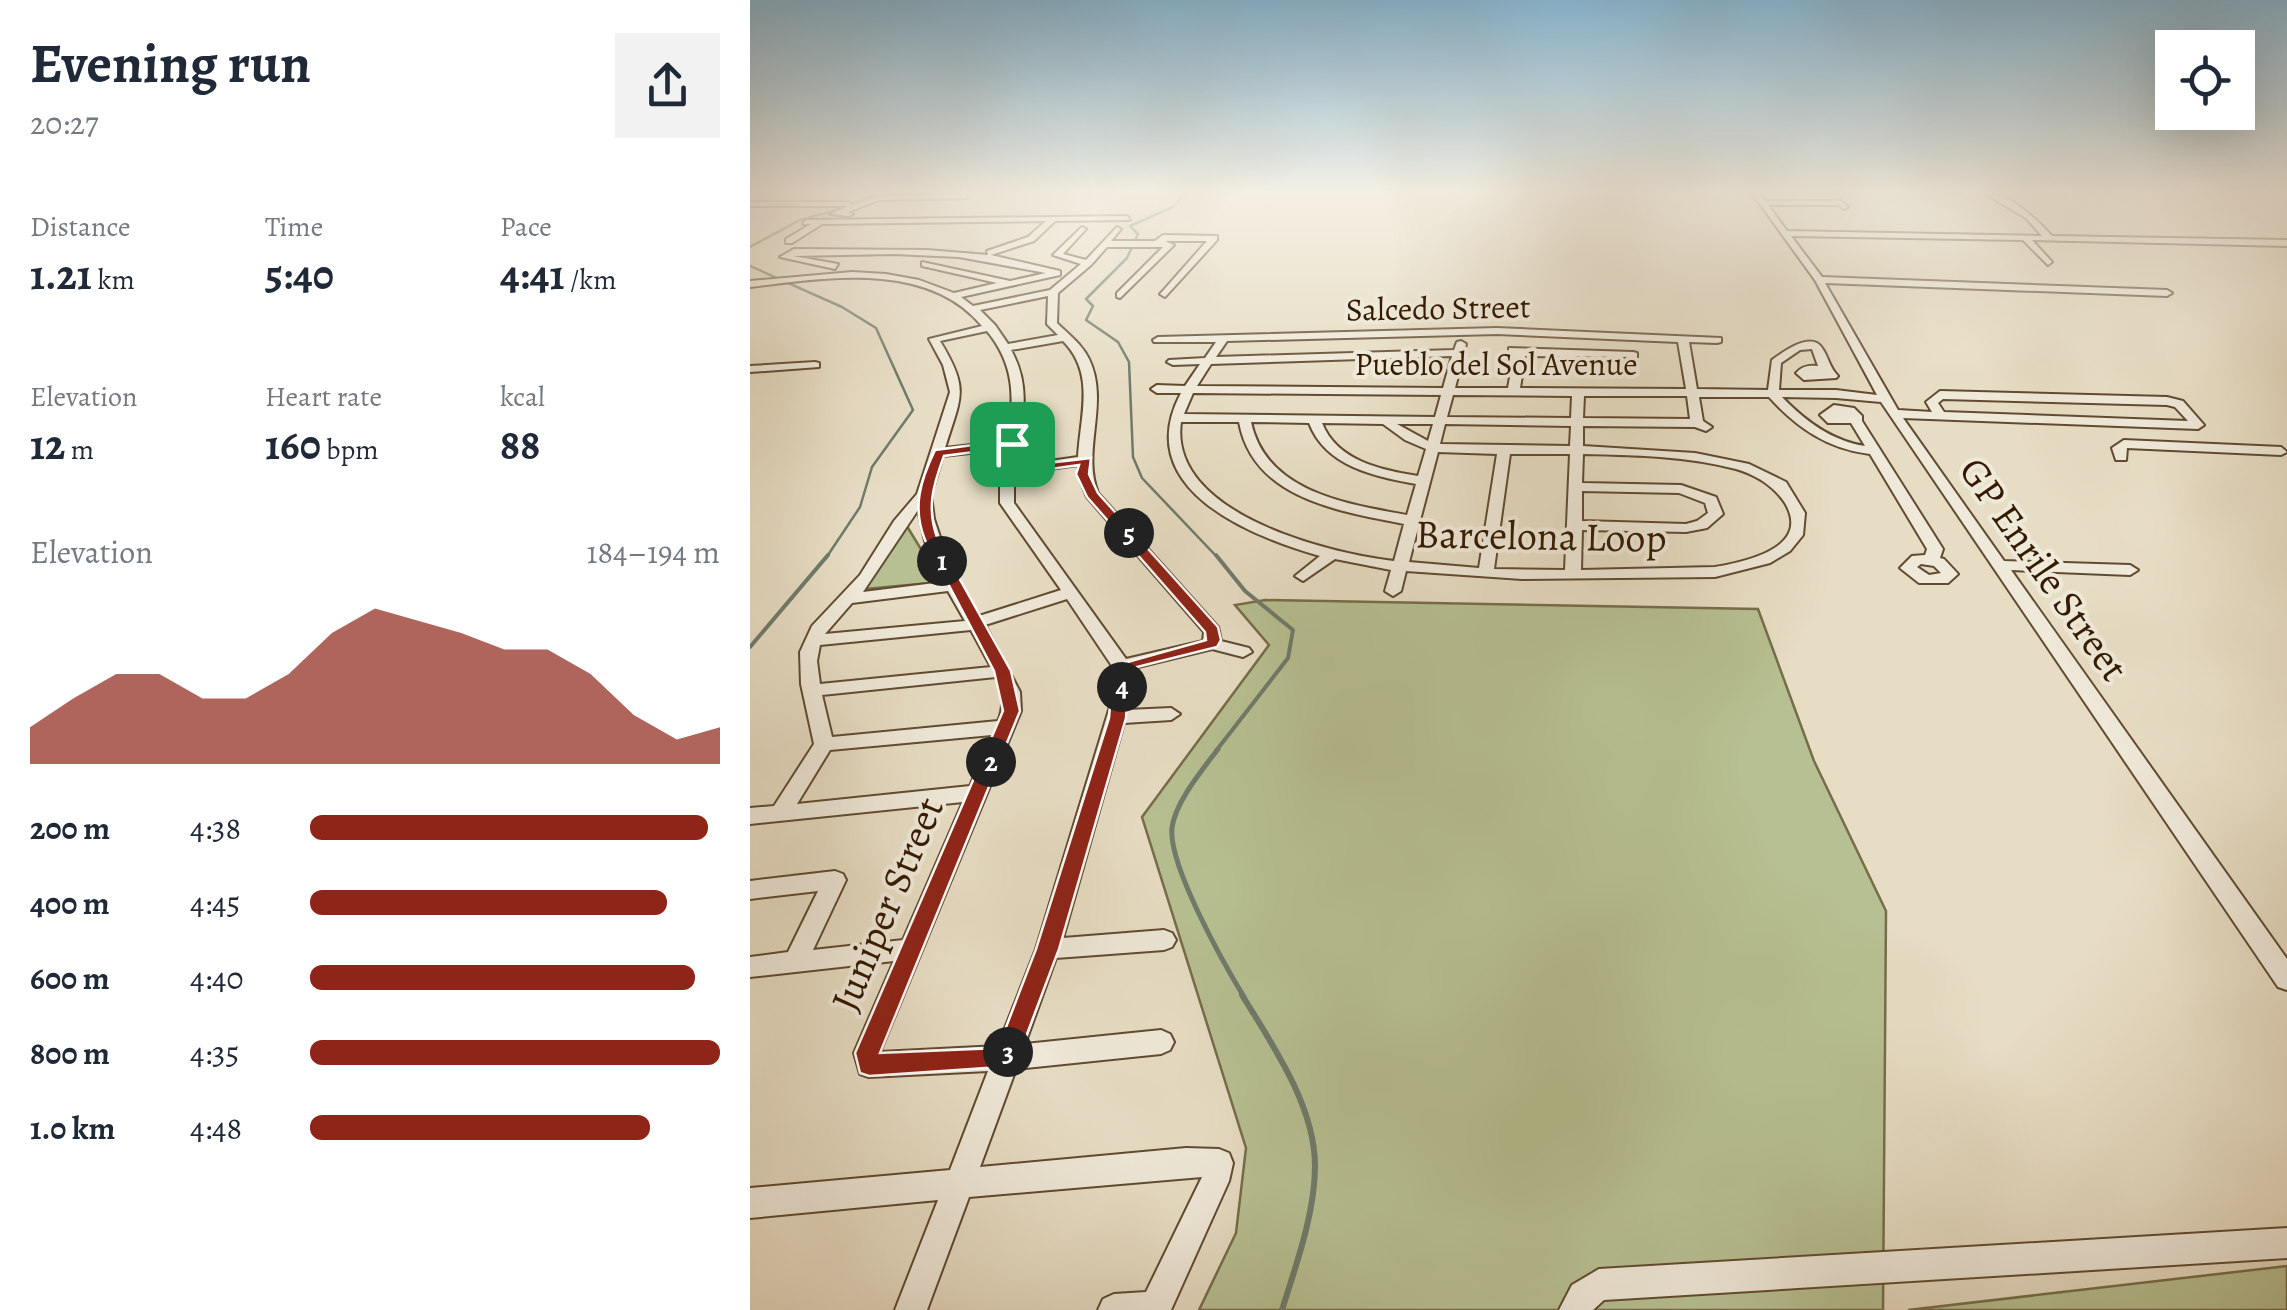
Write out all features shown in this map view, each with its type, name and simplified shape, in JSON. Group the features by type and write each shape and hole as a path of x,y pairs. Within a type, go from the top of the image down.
{"street":[{"path":"790,254 784,257 836,266"},
{"path":"805,278 861,254"},
{"path":"860,274 897,254"},
{"path":"894,278 941,254"},
{"path":"973,254 1011,259 1058,274"},
{"path":"1059,254 1088,263"},
{"path":"975,308 1053,292 1096,254"},
{"path":"1120,295 1160,254"},
{"path":"1165,294 1200,254"},
{"name":"GP Enrile Street","path":"1801,254 1887,401 2287,980"},
{"path":"2040,254 2048,262"},
{"path":"2196,254 2200,257"},
{"path":"1011,259 1026,255"},
{"path":"925,264 1007,284"},
{"path":"1148,267 1161,267"},
{"path":"1175,267 1188,268"},
{"path":"750,284 860,274 894,278 957,295 975,308 1005,348 1019,385 1006,503 1121,666 1118,718 1048,949 912,1310"},
{"path":"957,295 1058,274 1076,274"},
{"path":"1819,280 2167,293"},
{"path":"1053,292 1052,324 1068,337 1087,368 1083,474 1092,494 1212,631 1212,644"},
{"path":"780,813 824,744 807,666 812,640 864,581 894,528 924,494 939,453 956,392 949,365 933,341 992,327"},
{"path":"1393,590 1466,327"},
{"name":"Salcedo Street","path":"1158,340 1466,327 1717,340"},
{"path":"1005,348 1068,337"},
{"path":"1224,337 1175,418 1702,425 1691,394 1683,339"},
{"path":"1825,370 1816,346 1797,347 1776,362 1773,394 1790,414 1814,432 1853,450 1874,451"},
{"path":"1513,392 1516,352 1629,357 1622,393"},
{"path":"1173,362 1265,358 1266,364 1396,362 1459,353"},
{"path":"750,369 815,365"},
{"name":"Pueblo del Sol Avenue","path":"1156,390 1836,394 1939,414 2198,425"},
{"path":"1573,572 1578,392"},
{"path":"1939,414 1932,402 1940,395 2167,401 2179,404 2219,448"},
{"name":"Barcelona Loop","path":"1175,418 1173,441 1179,465 1198,491 1228,513 1270,534 1400,567 1715,572 1751,565 1779,552 1794,538 1800,524 1796,504 1784,489 1734,462 1672,452 1576,452"},
{"path":"1244,418 1244,435 1253,454 1298,489 1333,503 1413,521"},
{"path":"1314,419 1318,434 1344,458 1391,476 1424,482"},
{"path":"1384,420 1409,438 1433,447 1576,452"},
{"path":"1856,421 1935,549 1931,560"},
{"path":"939,453 1012,444"},
{"path":"2121,456 2118,448 2124,444 2280,451"},
{"path":"1486,571 1504,452"},
{"path":"1007,471 1086,460"},
{"path":"1574,525 1686,528 1712,520 1716,507 1698,492 1681,489 1575,486"},
{"name":"Juniper Street","path":"924,494 925,524 954,585 979,623 1012,699 1007,726 868,1053 869,1065 1006,1058 1160,1042"},
{"path":"1303,576 1333,553"},
{"path":"1998,565 2130,570"},
{"path":"846,599 954,585"},
{"path":"812,640 979,623 1069,593"},
{"path":"1121,666 1212,644 1243,652"},
{"path":"815,690 1002,671"},
{"path":"1118,718 1171,714"},
{"path":"824,744 1007,726"},
{"path":"750,816 977,793"},
{"path":"750,890 835,880 795,962"},
{"path":"1048,949 1164,940"},
{"path":"750,967 910,950"},
{"path":"750,1203 1186,1162 1219,1164 1216,1181 1155,1308 1114,1310"},
{"path":"1575,1310 1583,1296 1600,1285 2287,1243"}],"green space":[{"path":"905,523 941,582 865,589"},
{"path":"1265,600 1758,609 1814,761 1886,911 1883,1310 1199,1310 1236,1233 1246,1148 1142,817 1269,645 1235,605"},
{"path":"2287,1266 2287,1310 1908,1310"}],"waterway":[{"path":"1129,254 1086,299 1093,306 1086,320 1118,342 1129,362 1133,457 1142,478 1218,558"},
{"path":"750,266 842,307 876,328 913,410 872,467 860,507 828,555"},
{"path":"750,647 828,555"},
{"path":"1216,555 1245,591 1293,630 1288,658 1216,751"},
{"path":"1218,749 1178,808 1172,828 1173,845 1199,914 1244,997"},
{"path":"1242,995 1290,1076 1313,1143 1312,1202 1282,1310"}],"route":[{"path":"1012,444 1007,471 1086,460 1083,474 1092,494 1212,631 1214,640 1212,644 1121,666 1118,718 1048,949 1006,1058 869,1065 868,1053 1012,711 1011,692 1002,671 925,524 924,494 939,453 1012,444"}]}
